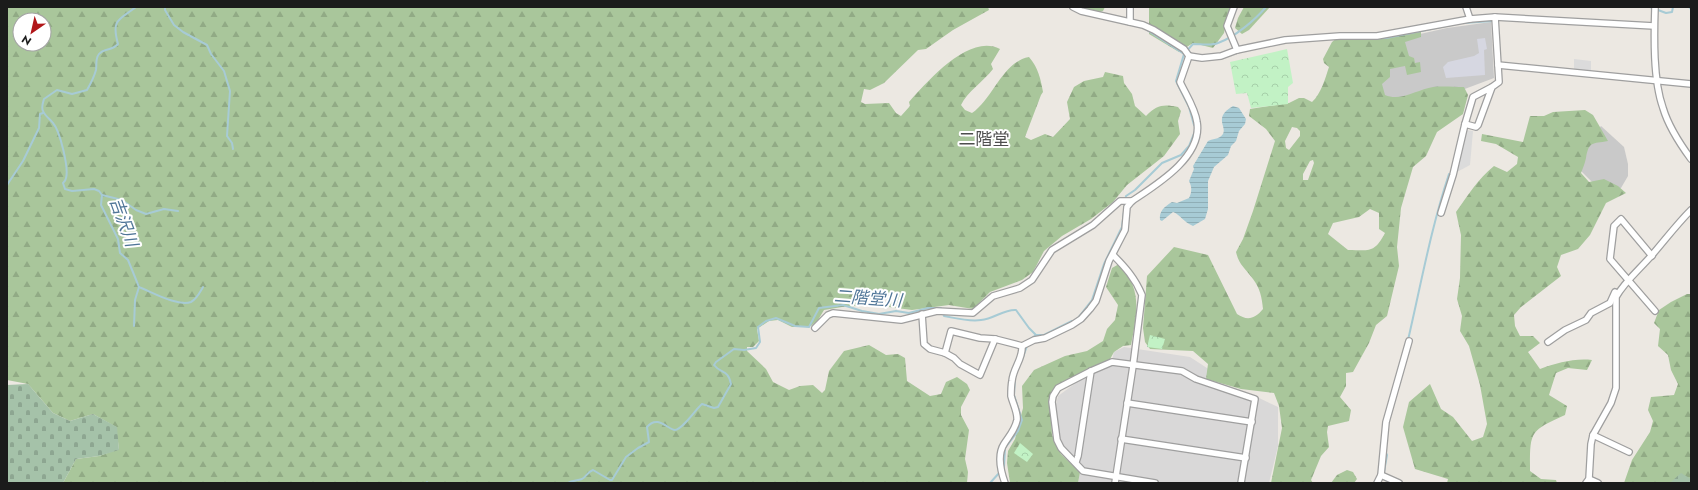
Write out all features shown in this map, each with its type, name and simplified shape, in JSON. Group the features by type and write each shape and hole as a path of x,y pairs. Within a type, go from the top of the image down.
{"street":[{"path":"1073,7 1098,16 1130,22 1154,30 1184,49 1189,56 1202,58 1222,56 1237,50 1286,40 1340,36 1377,36 1470,19 1495,17 1654,26"},
{"path":"1130,7 1130,22"},
{"path":"1234,7 1227,26 1237,50"},
{"path":"1466,7 1470,19"},
{"path":"1655,7 1654,26 1657,81 1663,108 1691,158"},
{"path":"1441,213 1453,175 1473,97 1499,82 1495,17"},
{"path":"945,353 951,331 980,338 1026,344 1038,338 1045,338 1052,335 1081,319 1096,301 1106,268 1125,230 1127,207 1132,201 1172,173 1192,148 1198,132 1198,123 1196,115 1180,82 1189,56"},
{"path":"1498,65 1691,84"},
{"path":"1465,124 1476,127 1492,87"},
{"path":"815,328 828,315 833,313 843,313 868,318 901,320 937,311 974,313 993,296 1020,288 1032,280 1052,250 1093,225 1120,201 1132,201"},
{"path":"1548,342 1565,330 1586,320 1591,313 1610,303 1615,292 1652,256 1691,210"},
{"path":"1652,256 1621,219 1614,226 1610,259 1655,311"},
{"path":"1113,255 1128,270 1138,285 1142,295 1133,366 1115,480"},
{"path":"1598,483 1587,481 1591,444 1593,435 1612,403 1616,388 1616,297 1622,286"},
{"path":"922,314 924,344 930,349 945,353 980,375 995,339"},
{"path":"1377,483 1381,475 1386,422 1409,341"},
{"path":"1005,483 1000,468 1002,449 1012,434 1017,418 1011,395 1012,380 1014,368 1026,344"},
{"path":"1155,483 1115,480 1083,471 1061,448 1057,440 1052,412 1053,396 1058,388 1112,362 1182,372 1196,379 1255,399 1242,483"},
{"path":"1076,462 1091,371"},
{"path":"1127,403 1252,422"},
{"path":"1593,435 1629,452"},
{"path":"1121,439 1246,458"},
{"path":"1381,475 1399,483"}],"shaded area":[{"path":"1491,22 1494,78 1454,93 1371,104 1402,38 1447,28"},
{"path":"1485,38 1487,49 1484,50 1485,75 1446,78 1443,67 1448,62 1474,56 1479,53 1477,39"},
{"path":"1574,59 1591,61 1591,71 1574,70"},
{"path":"1601,126 1624,147 1628,164 1628,176 1621,188 1605,188 1592,182 1581,171 1580,149"},
{"path":"1466,130 1473,131 1470,165 1457,172"},
{"path":"1124,347 1190,357 1210,370 1207,379 1255,396 1278,407 1278,446 1269,483 1078,483 1080,471 1061,454 1055,409 1058,396 1084,377 1111,365 1114,352"}],"green space":[{"path":"7,7 988,7 989,10 953,30 926,49 918,50 884,83 870,90 864,89 861,102 865,104 889,103 896,113 901,116 910,106 909,102 938,72 950,62 963,53 975,48 988,46 1000,49 991,64 993,69 967,96 961,105 965,110 972,113 986,99 1012,66 1020,60 1029,57 1037,69 1043,92 1025,137 1031,140 1045,134 1053,137 1070,119 1067,102 1074,87 1084,81 1103,77 1105,72 1123,76 1124,83 1132,94 1135,106 1146,116 1160,106 1178,107 1181,111 1178,121 1180,134 1164,156 1127,185 1113,202 1091,219 1062,236 1044,251 1033,272 1022,280 990,292 973,309 949,305 912,310 889,307 886,290 880,289 855,306 824,310 818,320 811,326 792,327 778,320 769,321 757,329 759,341 753,347 747,347 747,351 766,369 773,382 789,390 800,386 813,385 822,393 825,390 829,371 844,351 869,345 886,355 898,354 905,358 907,381 930,396 941,394 946,382 957,377 967,384 970,390 961,407 961,415 969,430 965,459 968,472 967,483 63,483 76,459 99,456 119,449 116,427 93,414 70,421 53,413 28,384 7,380"},
{"path":"1081,7 1105,7 1103,11 1095,14"},
{"path":"1149,7 1231,7 1224,33 1213,48 1193,43 1179,52 1149,34"},
{"path":"1244,7 1270,7 1249,30 1242,34 1235,28"},
{"path":"1414,31 1421,32 1421,37 1405,42 1409,56 1414,58 1415,63 1420,62 1421,72 1407,75 1405,66 1390,69 1390,77 1382,84 1385,95 1397,97 1433,87 1464,87 1468,95 1463,114 1437,132 1426,156 1413,167 1401,208 1397,247 1399,266 1387,316 1376,325 1369,343 1353,372 1346,373 1346,386 1340,397 1351,410 1349,421 1328,426 1327,432 1329,447 1321,456 1311,480 1313,483 1271,483 1282,428 1279,406 1274,393 1241,389 1206,379 1208,364 1193,351 1150,349 1145,342 1143,328 1147,276 1174,247 1208,255 1237,314 1244,318 1251,318 1263,309 1259,290 1241,263 1236,252 1243,239 1253,211 1275,141 1266,129 1249,116 1250,109 1289,103 1299,98 1304,98 1312,102 1320,91 1329,67 1324,63 1323,59 1332,42 1338,37 1363,40","holes":["1292,127 1297,128 1300,131 1300,136 1289,150 1286,148 1285,141","1313,160 1314,163 1308,180 1303,180 1303,174 1310,161","1370,209 1379,213 1379,229 1385,233 1378,245 1374,248 1366,250 1348,250 1328,234 1333,223 1359,217"]},
{"path":"1287,49 1293,83 1288,87 1288,104 1251,108 1247,93 1236,94 1230,62"},
{"path":"1585,110 1593,115 1608,141 1595,143 1590,146 1581,173 1589,182 1604,179 1618,186 1626,193 1606,203 1590,235 1578,249 1561,255 1557,267 1561,276 1521,307 1514,315 1515,326 1520,336 1533,336 1540,343 1528,352 1540,369 1566,362 1592,360 1587,370 1568,368 1556,373 1549,395 1567,406 1565,415 1538,429 1532,440 1530,448 1530,471 1541,479 1556,480 1557,483 1447,483 1448,479 1415,469 1403,427 1409,402 1430,384 1441,409 1453,417 1472,441 1483,437 1487,424 1480,385 1469,346 1460,331 1462,316 1457,299 1460,278 1461,235 1456,212 1488,171 1494,166 1507,172 1517,164 1518,157 1496,144 1481,141 1482,134 1523,142 1530,116 1544,116 1553,112"},
{"path":"1119,264 1132,283 1135,293 1136,312 1131,345 1123,346 1114,352 1109,361 1090,368 1059,386 1051,412 1052,435 1061,454 1080,472 1078,483 1010,483 1007,463 1008,451 1015,439 1023,408 1022,386 1034,370 1065,356 1087,351 1103,341 1107,329 1115,320 1118,305 1106,287 1112,268"},
{"path":"1687,294 1691,294 1691,481 1670,483 1624,483 1632,460 1650,432 1653,421 1648,410 1651,397 1674,395 1678,384 1671,370 1668,355 1658,346 1660,329 1654,323 1659,310"},
{"path":"1150,335 1165,339 1162,349 1147,347"},
{"path":"28,384 53,413 70,421 93,414 117,427 119,450 99,456 76,459 63,483 7,483 7,385"},
{"path":"1020,443 1033,454 1027,462 1014,453"},
{"path":"1347,470 1353,472 1357,479 1354,483 1331,483 1337,475"},
{"path":"1681,473 1691,479 1691,483 1670,483"}],"water":[{"path":"1233,106 1239,108 1246,119 1245,124 1239,131 1236,141 1231,146 1228,155 1214,167 1208,181 1208,209 1205,219 1193,226 1173,212 1162,221 1160,220 1161,212 1172,202 1177,203 1189,198 1191,194 1191,185 1189,181 1194,169 1193,166 1208,141 1219,138 1223,134 1223,115"}],"waterway":[{"name":"吉沢川","path":"134,326 135,300 139,287 128,260 120,253 118,239 101,205 102,195 99,191 94,189 72,191 65,189 63,183 67,173 61,141 56,127 46,116 42,110 42,106 44,99 57,90 72,94 87,90 95,73 99,54 113,48 118,44 115,30 118,21 136,7"},
{"path":"165,7 165,10 174,25 183,32 207,45 211,54 224,71 230,91 227,136 232,143 233,149"},
{"name":"二階堂川","path":"1194,125 1189,107 1176,81 1184,54 1193,44 1215,44 1231,37 1250,23 1266,7"},
{"name":"二階堂川","path":"1650,7 1666,13 1672,12 1673,7"},
{"path":"1464,23 1493,21"},
{"path":"1358,39 1386,38 1456,24"},
{"name":"二階堂川","path":"1147,30 1184,54"},
{"path":"7,185 23,161 39,128 40,114 43,113"},
{"name":"二階堂川","path":"1078,318 1092,300 1104,264 1122,227 1126,196 1135,190 1162,163 1181,155 1189,146 1195,131"},
{"path":"1408,340 1432,235 1449,174"},
{"path":"102,195 122,200 136,210 146,214 164,209 178,211"},
{"path":"139,287 172,301 186,303 195,299 203,287"},
{"name":"二階堂川","path":"568,483 582,479 593,470 612,480 626,457 649,442 647,427 651,423 659,422 675,430 682,426 702,404 714,408 718,407 731,384 728,376 714,365 734,349 744,350 756,348 760,342 758,327 766,321 776,318 795,326 809,327 819,308 843,305 862,311 879,314 896,311 909,313 928,308 941,308 944,316 962,320 986,319 1007,311 1016,310 1036,335"},
{"name":"二階堂川","path":"1029,340 1036,335 1044,335 1072,321"},
{"path":"1022,360 1027,346"},
{"path":"1002,468 1004,467 1005,448 1018,431 1022,420 1014,395 1015,377"},
{"path":"1384,472 1387,455 1385,451"},
{"path":"990,483 1000,472"}],"district":[{"name":"二階堂","path":"984,139"}]}
